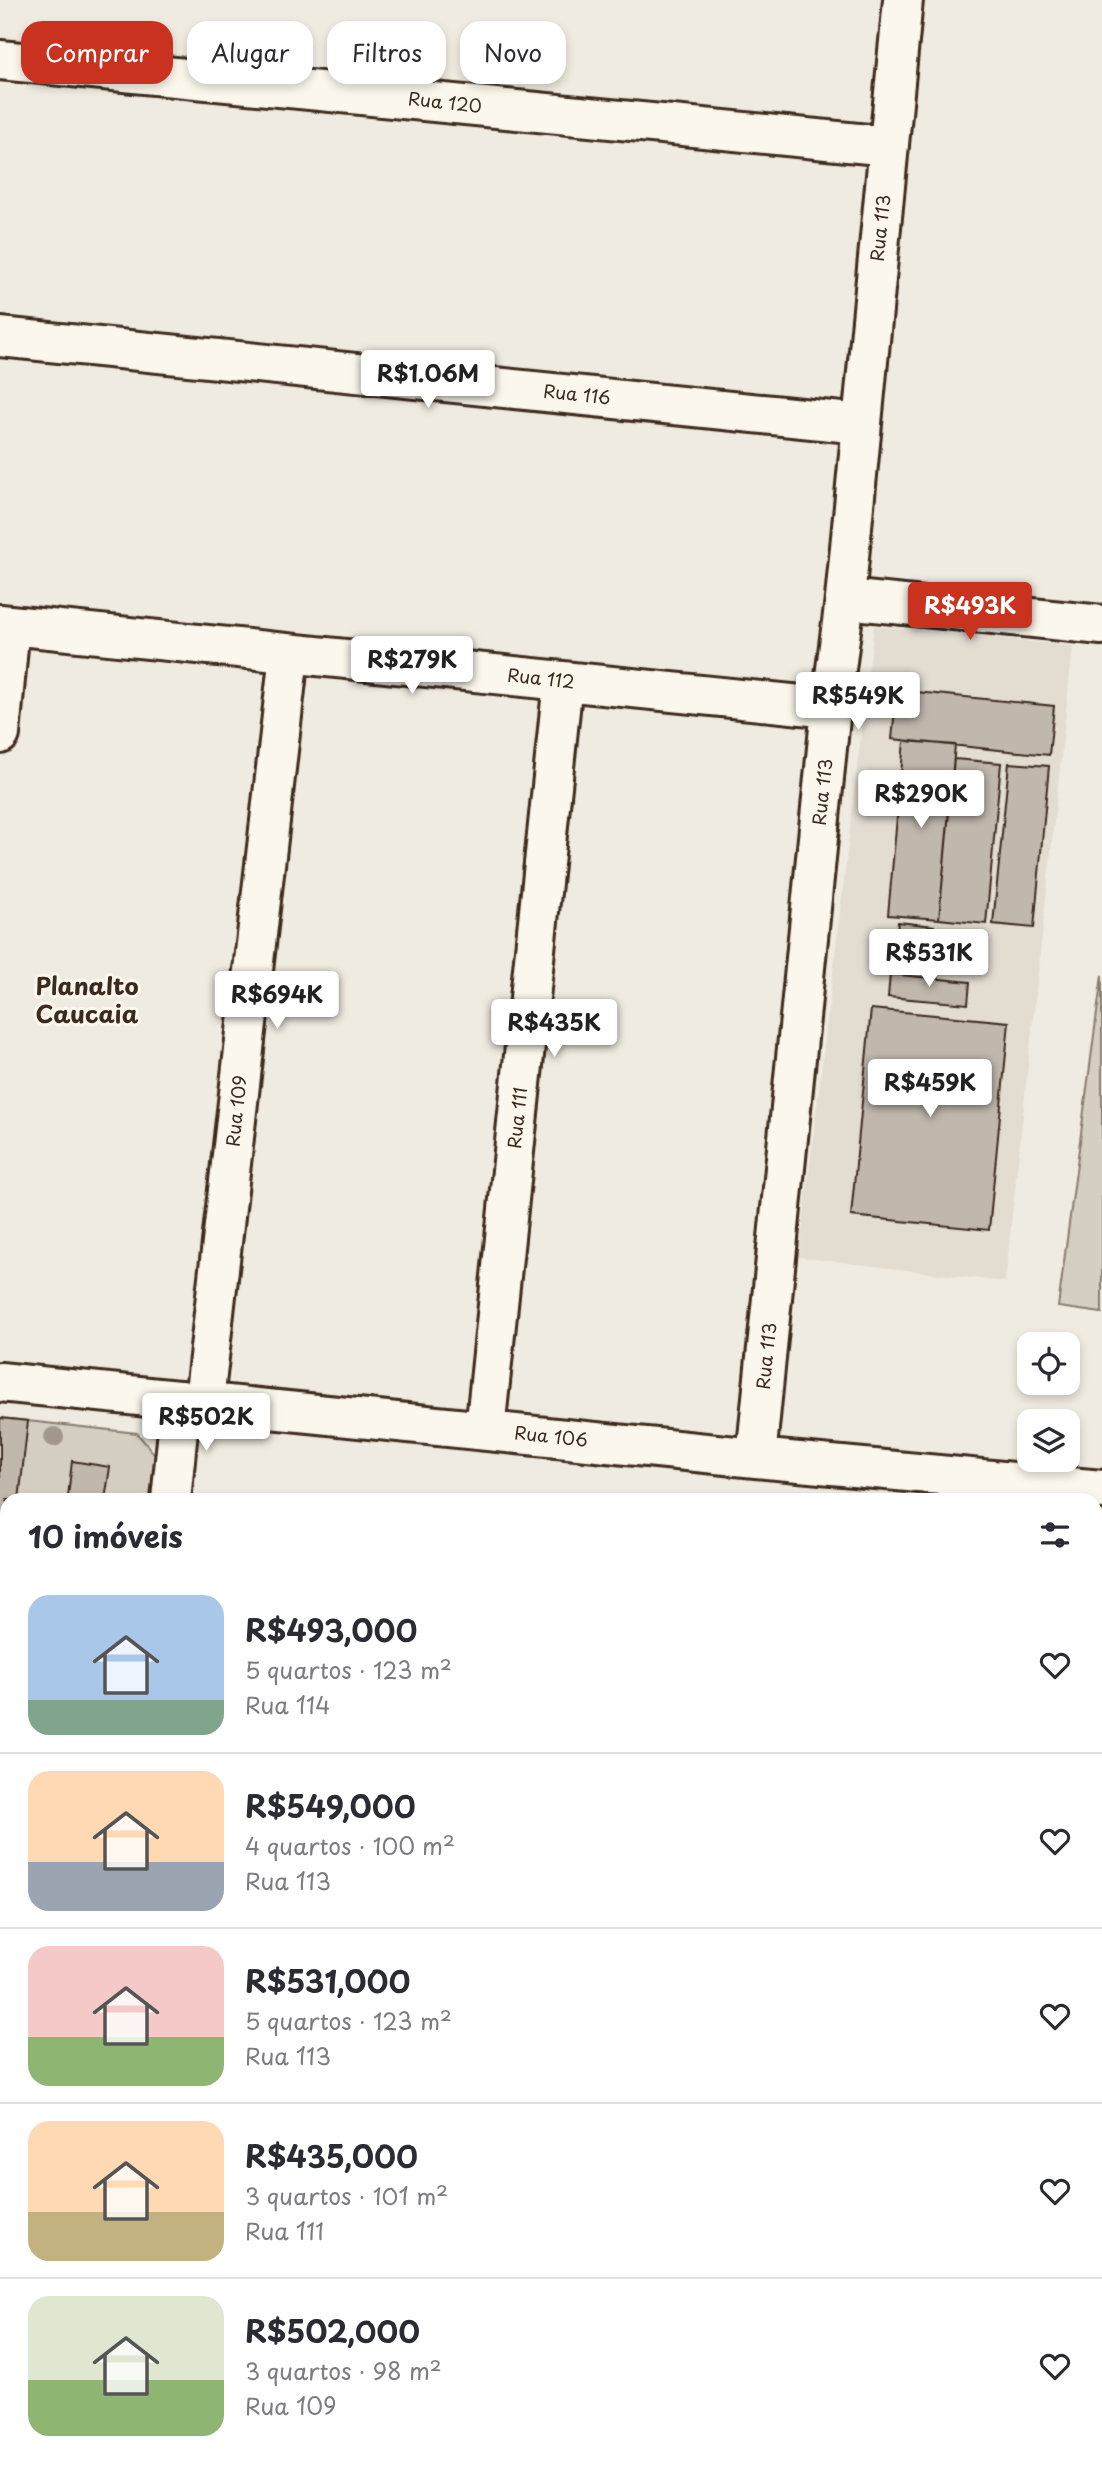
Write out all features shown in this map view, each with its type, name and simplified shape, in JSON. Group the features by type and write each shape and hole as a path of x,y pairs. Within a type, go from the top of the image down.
{"street":[{"name":"Rua 113","path":"756,1458 831,708 845,599 903,0"},
{"name":"Rua 120","path":"0,60 890,146"},
{"name":"Rua 116","path":"0,337 861,424"},
{"path":"845,599 1102,625"},
{"path":"0,734 5,625"},
{"name":"Rua 112","path":"5,625 831,708"},
{"name":"Rua 109","path":"173,1493 193,1401 289,654"},
{"name":"Rua 111","path":"485,1430 563,681"},
{"name":"Rua 106","path":"0,1382 1102,1490"}],"shaded area":[{"path":"874,626 1073,646 1005,1282 799,1257"},
{"path":"1102,975 1102,1313 1058,1307"},
{"path":"0,1418 137,1433 161,1462 158,1493 0,1493"}],"building":[{"path":"897,690 1054,706 1049,755 892,739"},
{"path":"904,741 955,745 939,919 888,915"},
{"path":"954,759 1001,763 986,924 939,919"},
{"path":"1009,763 1049,766 1034,928 993,924"},
{"path":"898,922 934,926 929,970 893,967"},
{"path":"890,974 970,982 968,1004 888,997"},
{"path":"871,1009 1009,1022 989,1230 851,1216"},
{"path":"0,1418 28,1421 20,1493 0,1493"},
{"path":"72,1461 110,1467 106,1493 68,1493"}],"district":[{"name":"Planalto Caucaia","path":"87,1001"}]}
